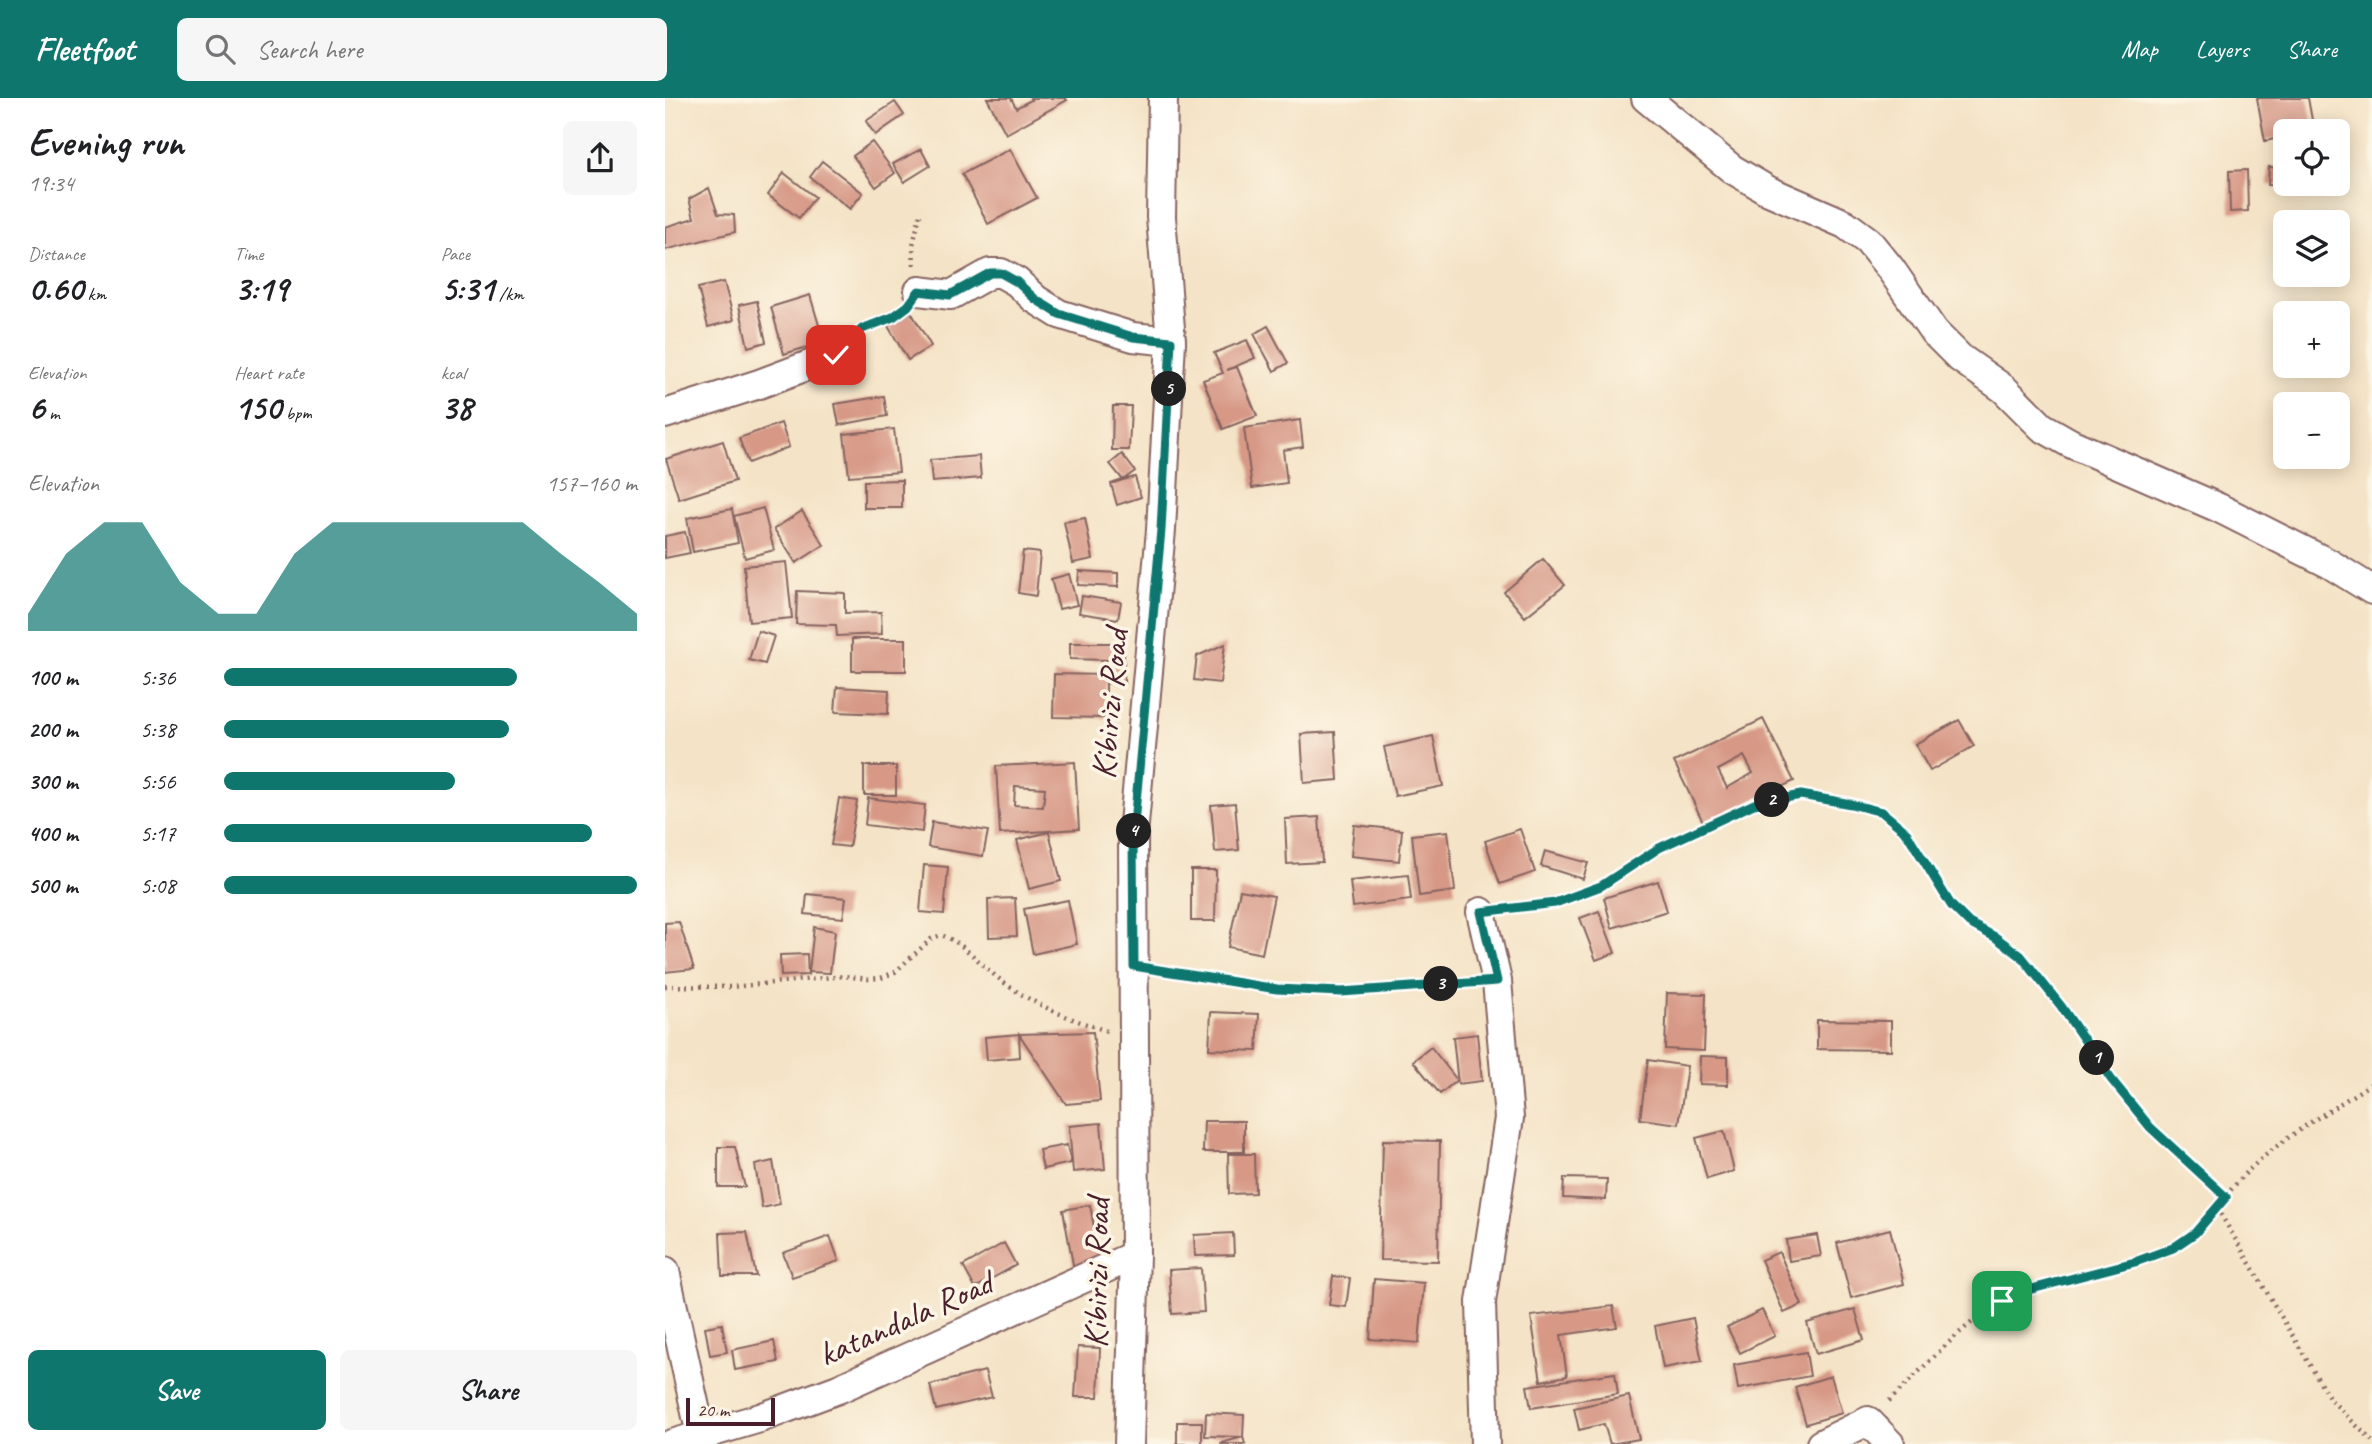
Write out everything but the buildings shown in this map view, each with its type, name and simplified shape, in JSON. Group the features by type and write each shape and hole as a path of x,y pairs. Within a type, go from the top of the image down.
{"street":[{"name":"Kibirizi Road","path":"1129,1444 1135,1255 1133,835 1161,530 1171,341 1161,217 1163,98"},
{"path":"1646,98 1732,170 1769,191 1845,224 1868,241 1934,332 1960,358 2004,388 2042,427 2070,443 2219,508 2330,564 2372,590"},
{"path":"919,291 950,295 990,273 1001,273 1059,314 1133,337 1171,341"},
{"path":"665,414 759,384 836,355"},
{"path":"1481,912 1497,981 1509,1118 1481,1302 1486,1444"},
{"name":"katandala Road","path":"672,1444 701,1439 838,1389 1135,1255"},
{"path":"665,1271 701,1439"},
{"path":"1821,1444 1868,1421 1890,1444"}],"path":[{"path":"836,355 862,329 893,317 908,306 919,291 914,271 913,245 920,214"},
{"path":"1481,912 1555,903 1601,886 1659,848 1754,804 1801,795 1882,812 1906,832 1951,905 1969,923 1995,937 2021,956 2061,1006 2111,1079 2150,1127 2226,1197"},
{"path":"665,986 731,987 844,976 881,978 895,972 931,939 941,935 953,939 998,978 1048,1010 1134,1040"},
{"path":"1134,966 1277,989 1341,992 1497,981"},
{"path":"1868,1421 1978,1318 2002,1301 2028,1290 2135,1262 2173,1248 2195,1233 2247,1172 2287,1139 2372,1083"},
{"path":"2217,1208 2330,1399 2372,1440"}],"route":[{"path":"836,355 862,329 893,317 908,306 919,291 950,295 990,273 1001,273 1017,282 1035,299 1059,314 1133,337 1171,341 1161,530 1133,835 1134,966 1277,989 1341,992 1497,981 1481,912 1555,903 1601,886 1659,848 1754,804 1801,795 1882,812 1906,832 1951,905 1969,923 1995,937 2021,956 2061,1006 2111,1079 2150,1127 2226,1197 2195,1233 2173,1248 2135,1262 2028,1290 2002,1301"}]}
